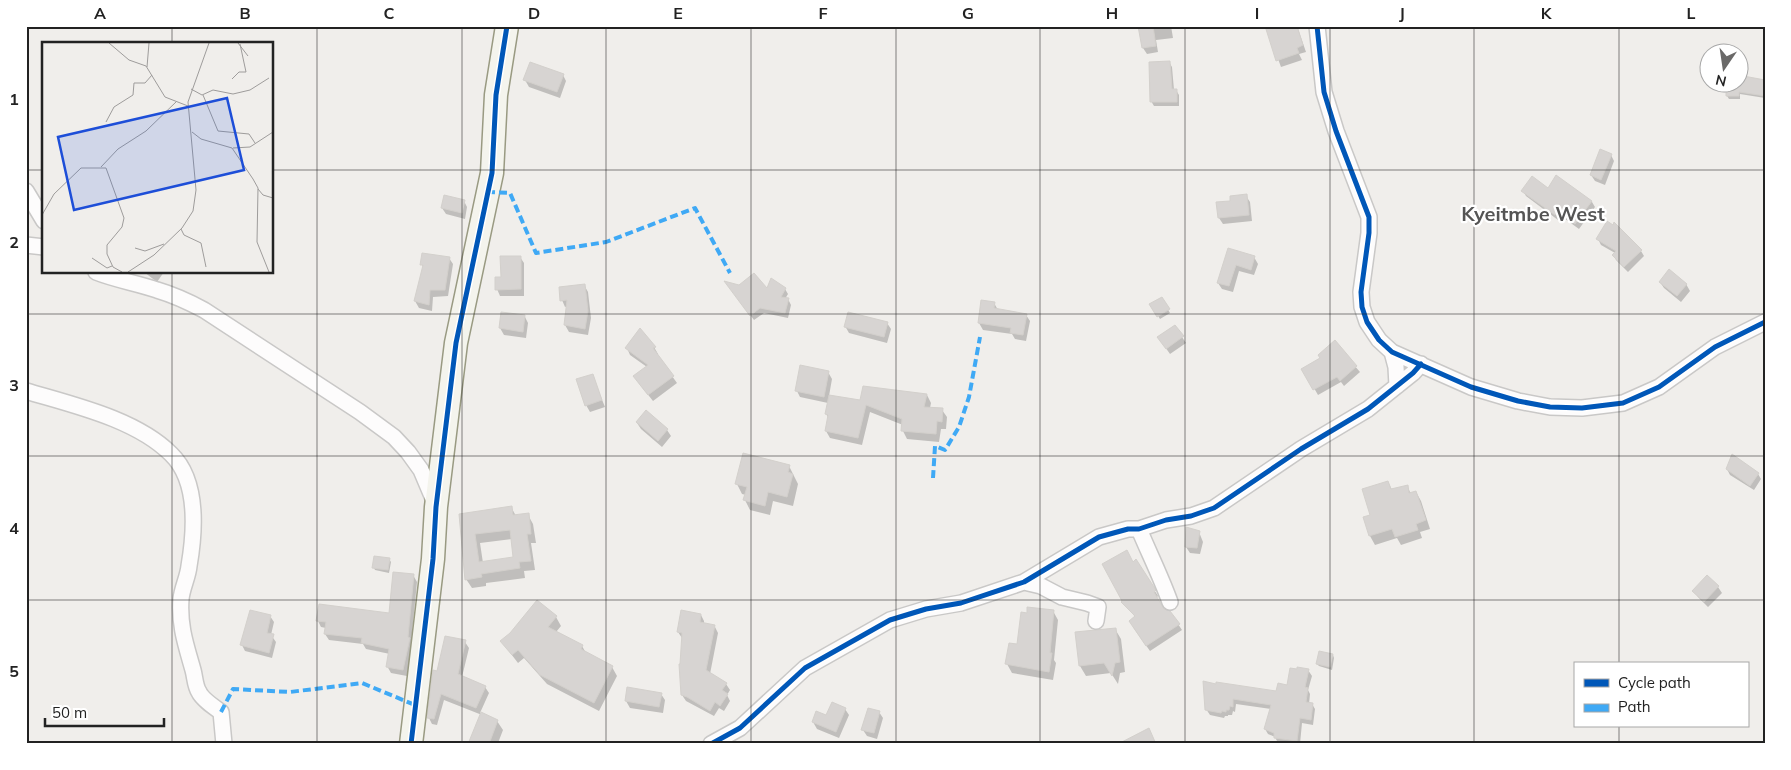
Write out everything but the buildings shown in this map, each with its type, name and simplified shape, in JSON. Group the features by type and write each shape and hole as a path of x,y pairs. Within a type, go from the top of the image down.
{"street":[{"path":"411,744 433,559 436,507 456,343 492,173 496,95 507,26"},
{"path":"1317,26 1324,92 1336,132 1369,217 1369,233 1361,292 1362,307 1367,322 1375,334 1392,352 1471,387 1518,401 1550,407 1582,408 1624,403 1659,387 1714,347 1765,322"},
{"path":"26,191 42,219"},
{"path":"26,245 42,247"},
{"path":"101,274 115,280 157,290 197,306 360,412 394,438 408,452 421,470 436,507"},
{"path":"1392,352 1396,367 1397,386"},
{"path":"712,744 740,728 805,668 890,620 926,609 961,603 1024,582 1099,537 1128,528 1139,529 1166,520 1191,516 1214,508 1301,448 1368,409 1413,373 1421,364"},
{"path":"26,391 102,415 133,428 156,442 172,455 188,478 194,512 189,567 181,598 181,624 184,644 199,693 221,712 224,744"},
{"path":"1139,529 1161,576 1170,602"},
{"path":"1024,582 1040,586 1062,597 1098,607 1096,621"}],"marked path":[{"path":"487,192 510,193 536,253 606,242 695,208 730,273"},
{"path":"933,478 935,446 945,450 959,427 969,397 980,337"},
{"path":"221,712 233,689 290,692 362,683 415,705"}],"cycle path":[{"path":"411,744 433,559 436,507 456,343 492,173 496,95 507,26"},
{"path":"1317,26 1324,92 1336,131 1369,217 1369,233 1361,292 1362,307 1367,322 1379,340 1392,352 1471,387 1518,401 1550,407 1582,408 1623,403 1659,387 1715,347 1765,322"},
{"path":"711,744 740,728 805,668 890,620 926,609 961,603 1024,582 1099,537 1128,529 1139,529 1166,520 1191,516 1214,508 1301,449 1368,409 1413,373 1421,364"}],"district":[{"name":"Kyeitmbe West","path":"1533,213"}]}
